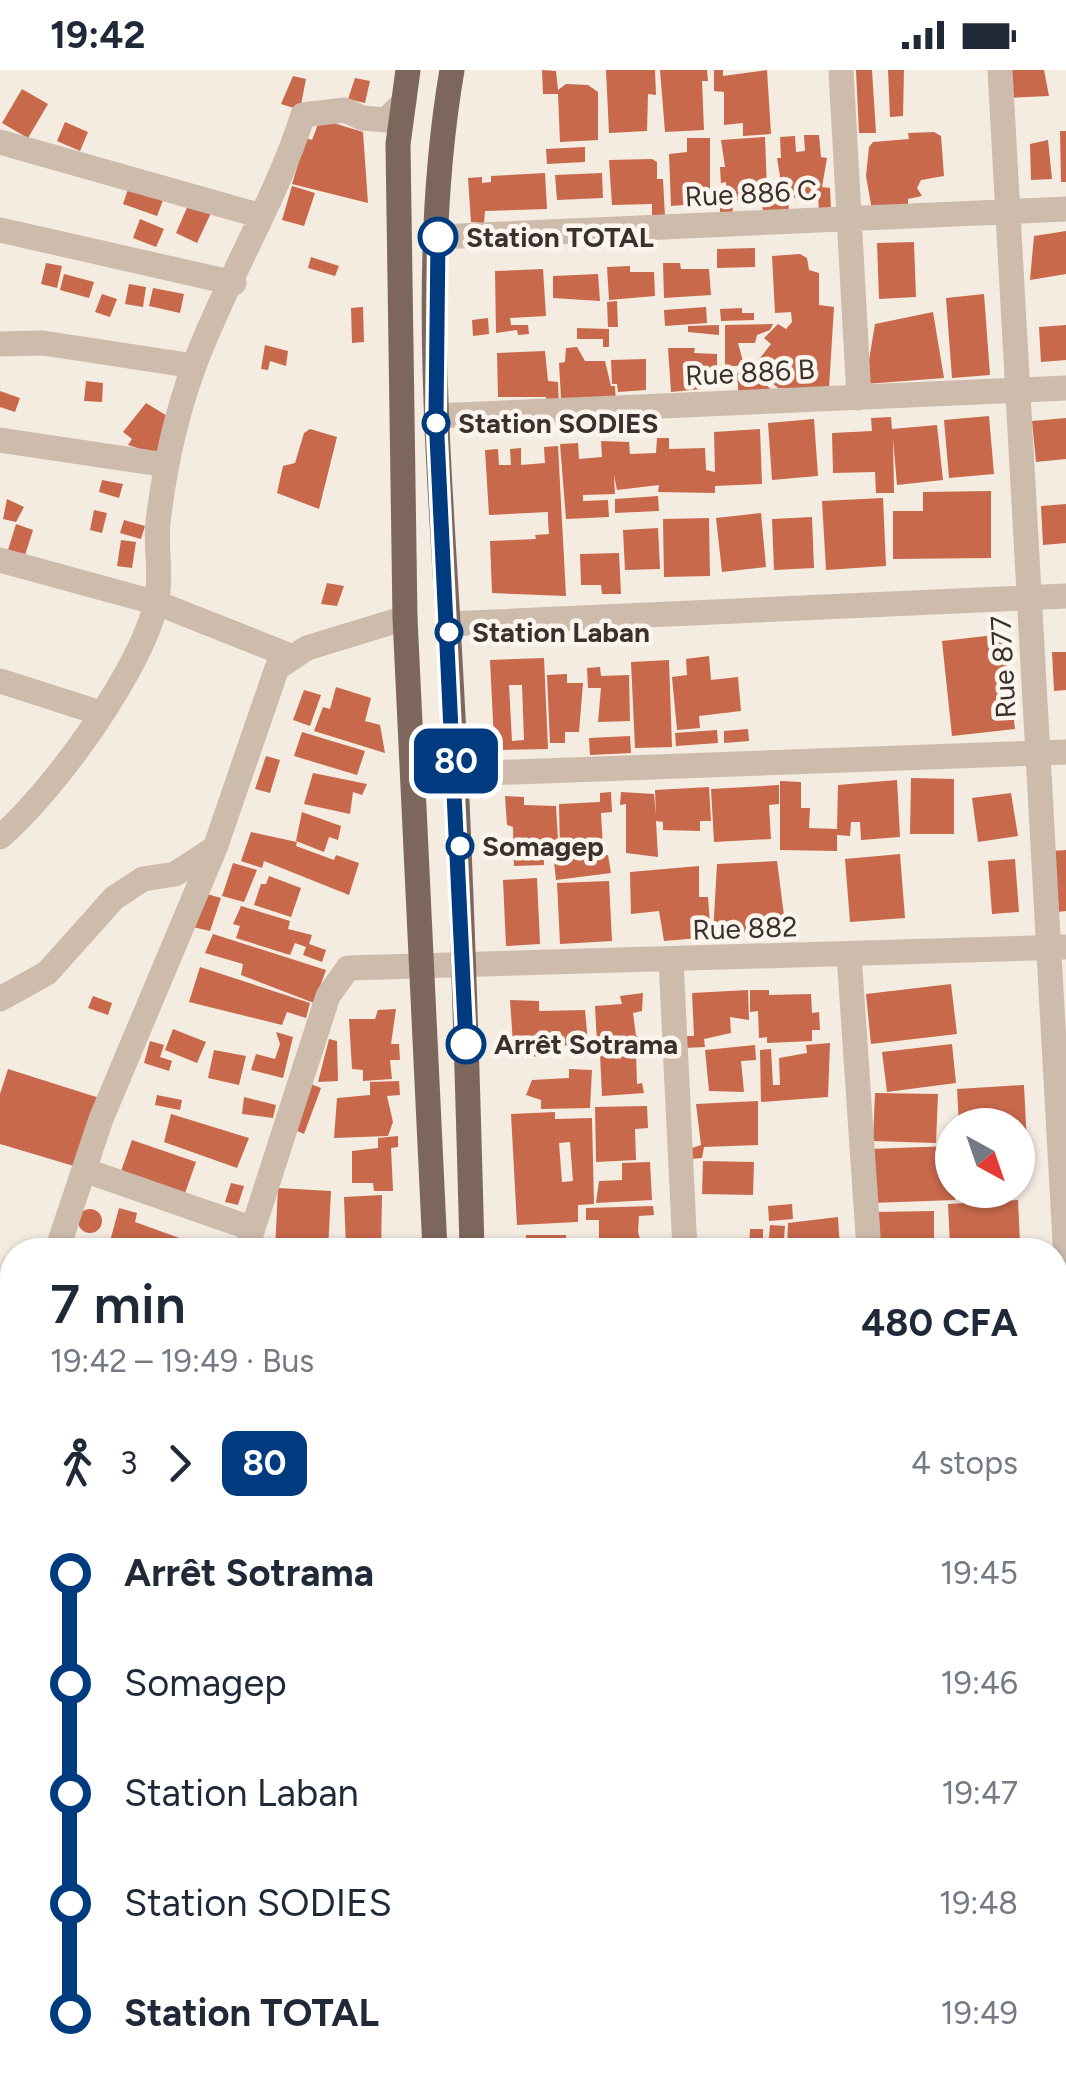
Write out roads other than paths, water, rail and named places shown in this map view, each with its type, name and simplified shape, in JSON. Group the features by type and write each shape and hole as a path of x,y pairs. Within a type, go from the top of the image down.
{"main road":[{"path":"408,70 398,144 405,618 425,968 435,1238"},
{"path":"452,70 443,123 436,416 457,774 472,1238"}],"street":[{"path":"842,70 846,218 859,398"},
{"name":"Rue 877","path":"1000,70 1038,753 1057,948 1065,1238"},
{"path":"2,833 79,752 143,638 156,603 161,570 157,527 168,465 194,366 261,216 284,176 303,115 345,110 362,118 386,120 404,102"},
{"path":"0,142 261,216"},
{"name":"Rue 886 C","path":"438,237 1066,209"},
{"path":"0,230 234,282"},
{"path":"0,344 43,343 194,366"},
{"name":"Rue 886 B","path":"436,416 1066,388"},
{"path":"0,440 168,465"},
{"path":"0,560 156,603 293,658"},
{"path":"448,624 1066,596"},
{"path":"61,1238 84,1170 215,848 277,668 307,648 405,618"},
{"path":"0,681 100,714"},
{"path":"457,774 1066,752"},
{"path":"0,999 48,974 114,898 143,879 175,874 215,848"},
{"name":"Rue 882","path":"251,1238 328,996 348,968 1057,948"},
{"path":"850,954 868,1238"},
{"path":"671,960 684,1238"},
{"path":"84,1170 245,1238"}],"place":[{"name":"Station TOTAL","path":"438,237"},
{"name":"Station SODIES","path":"436,423"},
{"name":"Station Laban","path":"449,632"},
{"name":"Somagep","path":"460,846"},
{"name":"Arrêt Sotrama","path":"466,1044"}]}
